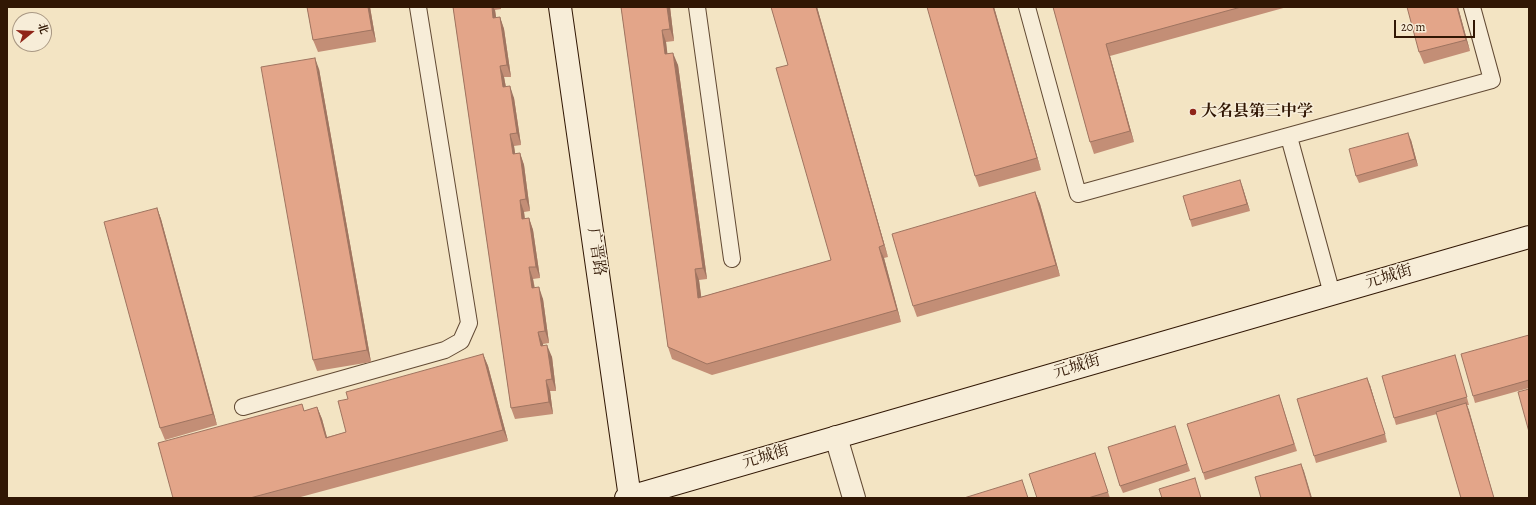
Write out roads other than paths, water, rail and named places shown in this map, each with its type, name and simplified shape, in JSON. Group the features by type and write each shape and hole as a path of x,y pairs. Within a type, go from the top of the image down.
{"street":[{"name":"广晋路","path":"560,7 629,498"},
{"name":"元城街","path":"629,498 1529,237"},
{"path":"836,437 854,498"}],"lane":[{"path":"243,407 445,350 461,341 469,323 418,7"},
{"path":"697,7 732,259"},
{"path":"1027,7 1078,194 1492,80 1472,7"},
{"path":"1288,136 1332,294"}],"place":[{"name":"大名县第三中学","path":"1193,112"}]}
